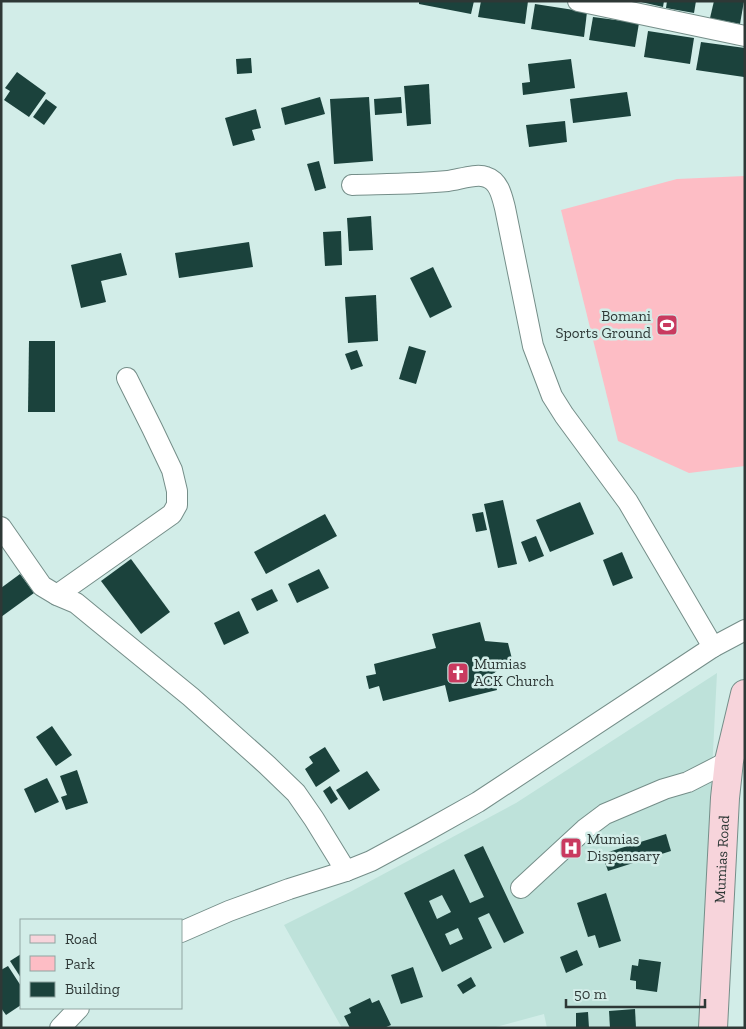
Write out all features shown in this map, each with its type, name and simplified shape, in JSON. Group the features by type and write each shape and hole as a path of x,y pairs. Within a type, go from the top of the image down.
{"street":[{"path":"578,1 745,36"},
{"path":"352,185 430,182 484,176 492,180 500,191 505,208 533,346 552,396 628,502 713,647"},
{"path":"57,595 172,514 177,506 177,491 172,470 127,378"},
{"path":"1,527 42,586 76,603 191,697 296,793 346,871"},
{"path":"182,932 255,902 371,861 478,802 713,647 745,630"},
{"name":"Mumias Road","path":"713,1028 725,798 729,761 745,694"},
{"path":"522,888 585,829 605,814 664,789 688,782 729,761"},
{"path":"60,1028 79,1009"}],"shaded area":[{"name":"Mumias Dispensary","path":"717,673 699,1028 547,1028 544,1014 492,1028 342,1028 284,925 350,892 516,803"}],"green space":[{"name":"Bomani Sports Ground","path":"745,176 745,466 689,473 618,441 561,210 677,179"}],"building":[{"path":"419,1 474,1 471,14 419,4"},
{"path":"481,1 528,1 525,24 478,17"},
{"path":"641,1 664,1 663,7"},
{"path":"667,1 696,1 694,13 666,8"},
{"path":"714,1 744,1 740,24 710,18"},
{"path":"535,4 587,12 584,37 531,29"},
{"path":"593,17 639,23 635,47 589,40"},
{"path":"648,31 694,38 690,64 644,57"},
{"path":"701,42 745,48 744,77 696,70"},
{"path":"251,58 252,73 237,74 236,59"},
{"path":"571,59 575,88 523,95 522,83 530,82 528,64"},
{"path":"17,72 46,93 29,117 4,100 10,91 5,88"},
{"path":"429,84 431,124 407,126 404,86"},
{"path":"627,92 631,116 573,123 570,99"},
{"path":"320,97 325,114 285,125 281,108"},
{"path":"369,97 373,161 334,164 330,99"},
{"path":"401,97 402,113 375,115 374,99"},
{"path":"46,99 57,107 44,125 33,117"},
{"path":"256,109 261,128 252,130 255,140 233,146 225,118"},
{"path":"565,121 567,142 529,147 526,125"},
{"path":"319,161 326,188 315,191 307,164"},
{"path":"371,216 373,250 349,251 347,218"},
{"path":"341,231 342,265 325,266 323,232"},
{"path":"249,242 253,267 179,278 175,253"},
{"path":"121,253 127,275 101,281 106,302 81,308 71,265"},
{"path":"433,267 452,307 430,318 410,278"},
{"path":"376,295 378,341 348,343 345,297"},
{"path":"29,341 55,341 55,412 28,412"},
{"path":"409,346 426,351 416,384 399,379"},
{"path":"357,350 363,366 351,370 345,354"},
{"path":"503,500 517,564 498,568 484,504"},
{"path":"580,502 594,534 550,552 536,520"},
{"path":"483,512 487,530 476,532 472,514"},
{"path":"325,514 337,536 266,574 254,552"},
{"path":"536,536 544,556 529,562 521,542"},
{"path":"622,552 633,578 613,586 603,560"},
{"path":"131,559 170,612 141,634 101,581"},
{"path":"319,569 329,588 297,603 288,584"},
{"path":"20,574 34,593 1,617 1,588"},
{"path":"272,589 278,601 257,611 251,599"},
{"path":"239,611 249,633 224,645 214,623"},
{"path":"480,622 485,641 508,643 512,659 493,674 497,690 449,702 445,685 383,701 379,686 369,689 366,676 376,674 374,664 436,648 432,634"},
{"path":"52,726 72,755 56,766 36,737"},
{"path":"325,747 340,771 316,787 305,769 313,763 309,757"},
{"path":"77,770 88,803 66,810 61,797 67,795 60,776"},
{"path":"367,771 380,790 349,810 336,790"},
{"path":"47,778 59,802 35,813 24,789"},
{"path":"330,786 338,799 331,804 323,791"},
{"path":"666,834 671,851 608,871 602,854"},
{"path":"483,846 524,933 504,943 489,913 478,918 492,948 442,972 404,893 454,869 470,903 484,897 464,855","holes":["442,895 451,912 437,919 429,901","458,928 463,939 450,945 445,934"]},
{"path":"606,893 621,941 599,948 595,935 588,937 577,903"},
{"path":"577,950 583,965 566,973 560,957"},
{"path":"20,955 20,976 10,961"},
{"path":"639,959 661,962 657,992 636,989 636,981 630,980 632,965 638,966"},
{"path":"8,966 20,984 20,1006 6,1015 1,1008 1,970"},
{"path":"413,967 423,997 401,1004 391,975"},
{"path":"471,977 476,986 463,994 457,985"},
{"path":"370,998 372,1003 379,1000 391,1025 384,1028 350,1028 344,1016 351,1013 349,1008"},
{"path":"635,1009 636,1028 610,1028 609,1011"},
{"path":"588,1012 589,1028 576,1028 576,1013"}],"place":[{"name":"Bomani Sports Ground","path":"667,325"},
{"name":"Mumias ACK Church","path":"458,673"},
{"name":"Mumias Dispensary","path":"571,848"}]}
